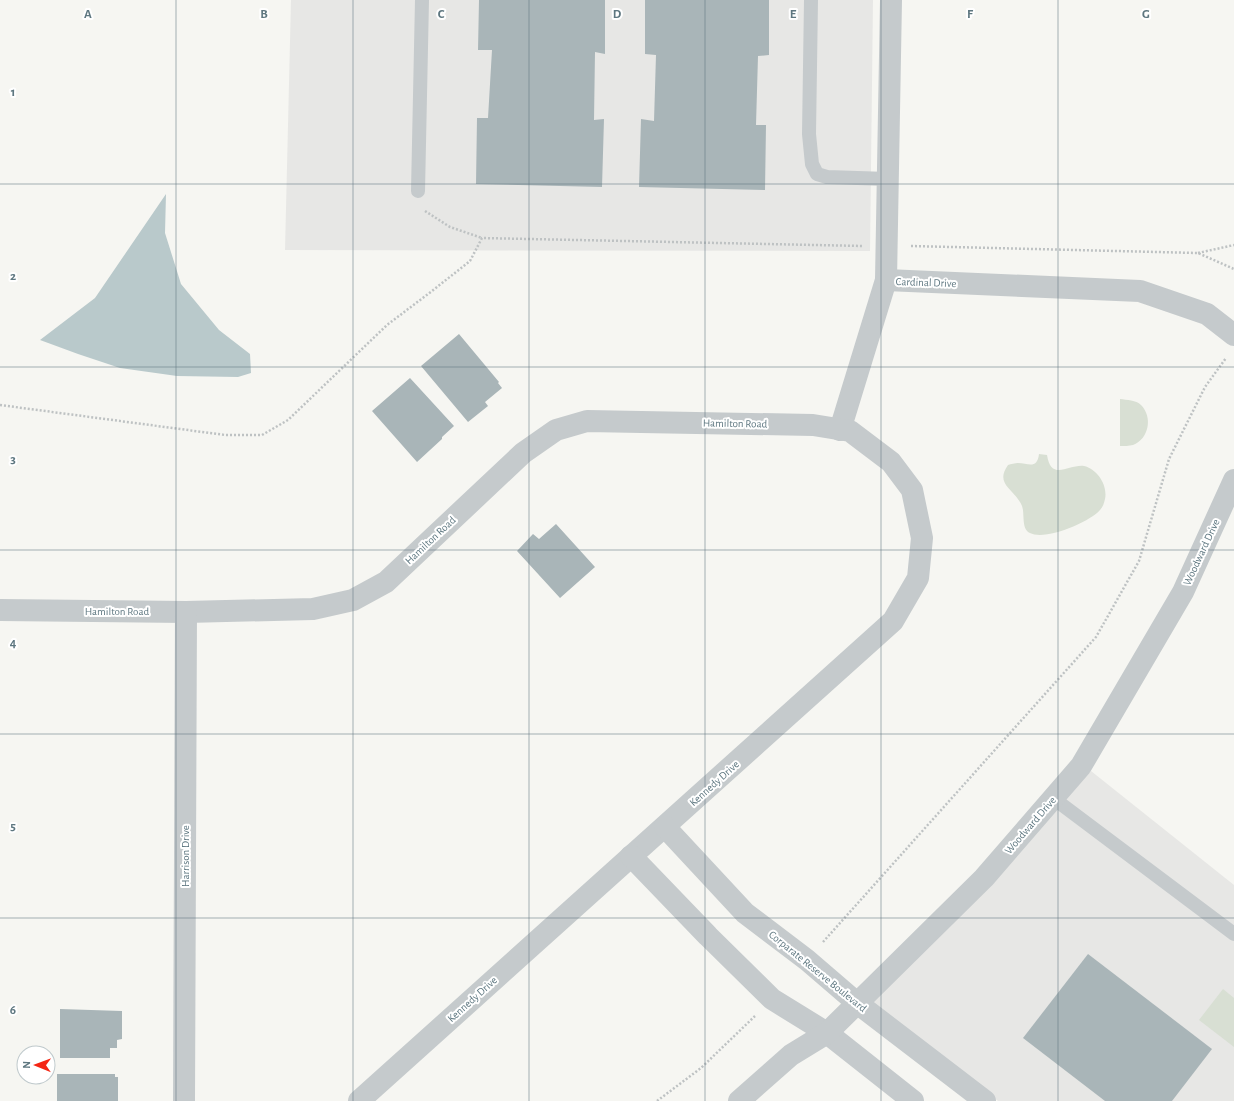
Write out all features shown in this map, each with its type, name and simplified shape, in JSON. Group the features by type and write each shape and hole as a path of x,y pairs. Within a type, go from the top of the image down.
{"street":[{"name":"Cardinal Drive","path":"891,0 886,280 1140,291 1207,314 1234,335"},
{"path":"840,430 886,280"},
{"name":"Hamilton Road","path":"0,610 186,612 313,609 353,600 386,582 524,453 556,430 587,421 813,425 840,430"},
{"name":"Kennedy Drive","path":"359,1101 893,621 918,578 922,538 912,490 891,462 850,431 840,430"},
{"name":"Woodward Drive","path":"739,1101 791,1055 827,1033 984,878 1081,766 1183,592 1234,480"},
{"name":"Harrison Drive","path":"184,1101 186,612"},
{"name":"Corparate Reserve Boulevard","path":"665,827 745,913 807,960 857,1003 985,1101"},
{"path":"631,856 708,936 772,999 827,1033 913,1101"}],"lane":[{"path":"418,190 422,0"},
{"path":"811,0 809,134 812,164 818,174 827,177 888,179"},
{"path":"1053,798 1234,934"}],"path":[{"path":"418,190 425,211 450,227 482,238 860,246"},
{"path":"0,405 226,435 262,435 288,420 387,325 470,261 482,238"},
{"path":"906,246 1198,253 1234,244"},
{"path":"1198,253 1234,269"},
{"path":"807,960 1096,637 1139,560 1168,459 1205,387 1227,357"},
{"path":"657,1101 701,1068 772,999"}],"shaded area":[{"path":"291,0 873,0 870,251 285,250"},
{"path":"166,194 165,233 181,284 219,330 250,354 251,373 238,377 177,376 120,368 40,340 95,298"},
{"path":"1120,399 1131,400 1139,403 1147,415 1148,427 1146,433 1143,438 1133,445 1120,446"},
{"path":"1039,454 1047,455 1052,468 1057,470 1084,466 1093,470 1100,478 1105,488 1105,499 1102,508 1087,520 1067,529 1037,535 1027,531 1024,525 1022,506 1019,500 1007,487 1003,477 1008,465 1017,463 1034,464 1038,459"},
{"path":"1091,771 1234,885 1234,1101 998,1101 869,1001"},
{"path":"1223,989 1234,998 1234,1047 1199,1020"}],"building":[{"path":"479,0 605,0 605,54 595,52 594,120 604,119 602,187 476,184 477,118 488,118 492,50 478,50"},
{"path":"645,0 769,0 769,55 758,56 756,125 766,125 765,190 639,187 641,119 654,121 656,55 645,54"},
{"path":"459,334 499,382 498,383 502,388 485,402 488,406 468,422 421,366"},
{"path":"410,378 454,426 417,462 372,411"},
{"path":"556,524 595,567 560,598 517,551 533,534 539,539"},
{"path":"1088,954 1212,1049 1172,1101 1105,1101 1023,1038"},
{"path":"60,1009 122,1011 122,1039 117,1040 117,1048 110,1048 110,1058 60,1058"},
{"path":"57,1074 115,1074 115,1077 118,1077 118,1101 57,1101"}]}
